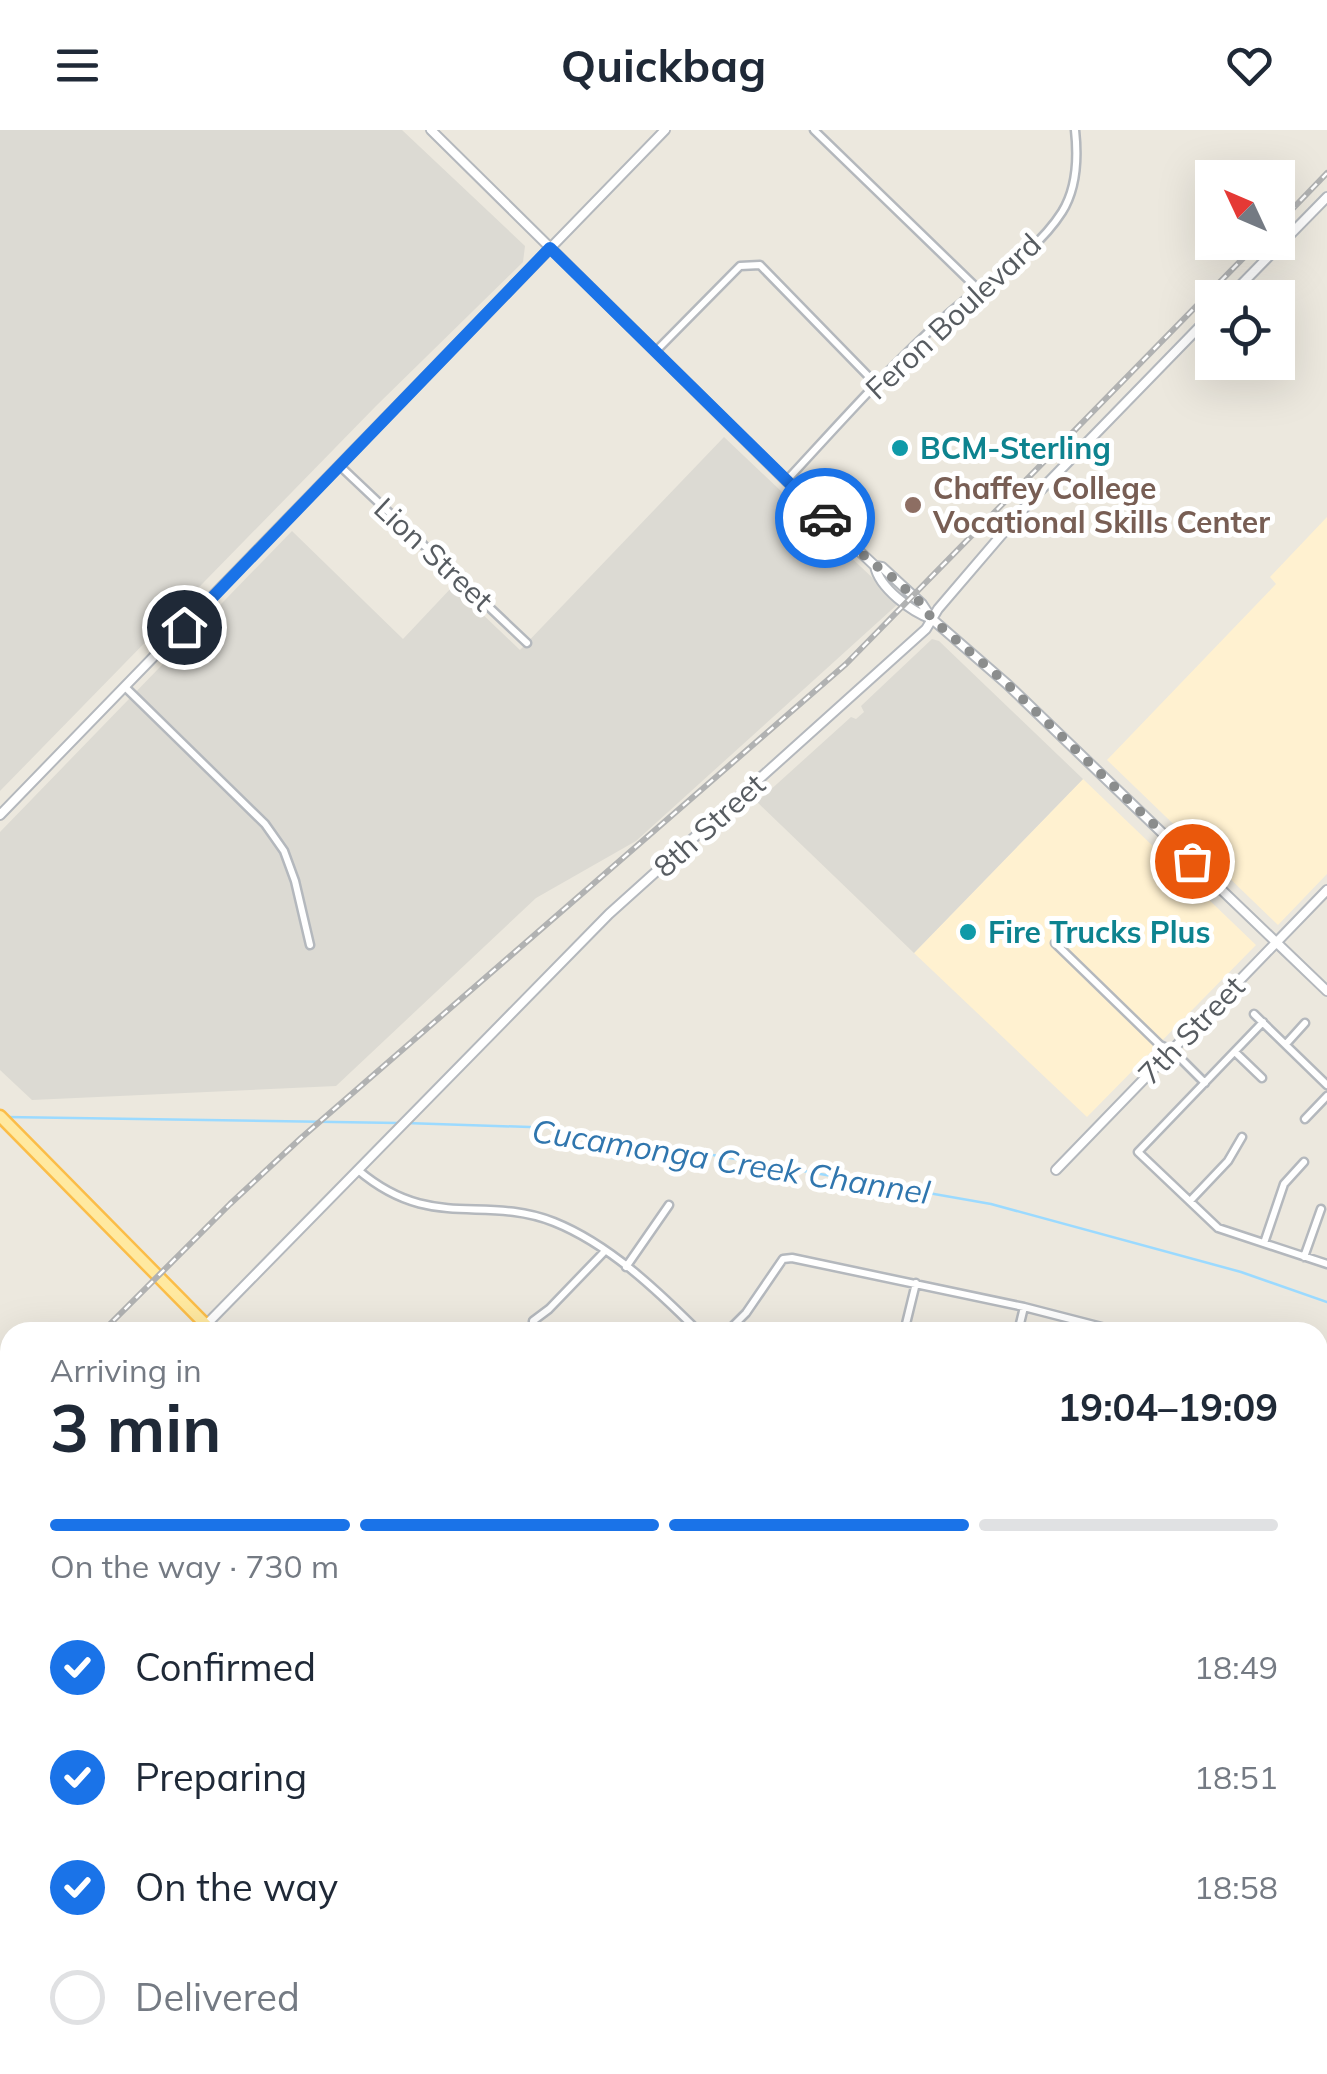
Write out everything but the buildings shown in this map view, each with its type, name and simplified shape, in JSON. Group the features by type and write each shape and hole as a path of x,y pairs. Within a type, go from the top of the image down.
{"main road":[{"path":"0,1116 198,1322"}],"street":[{"path":"432,130 875,566 877,575 915,613 932,619 1007,684 1327,990"},
{"path":"0,815 665,130"},
{"path":"814,130 979,290"},
{"name":"Feron Boulevard","path":"786,481 947,315 1025,253 1063,211 1076,164 1075,130"},
{"path":"1245,280 1327,196"},
{"path":"656,351 729,276 746,264 760,266 877,385"},
{"name":"8th Street","path":"214,1322 609,914 882,671 932,619 1032,498 1195,331"},
{"name":"Lion Street","path":"340,466 527,643"},
{"path":"125,687 264,824 284,851 310,945"},
{"name":"7th Street","path":"1056,1170 1327,890"},
{"path":"1056,943 1160,1045 1172,1050 1206,1083"},
{"path":"1254,1014 1327,1085"},
{"path":"1263,1022 1138,1152 1218,1228 1327,1264"},
{"path":"1286,1044 1305,1022"},
{"path":"1235,1052 1262,1078"},
{"path":"1304,1120 1327,1096"},
{"path":"1190,1201 1228,1161 1242,1137"},
{"path":"1264,1244 1284,1184 1304,1162"},
{"path":"358,1170 391,1194 422,1206 554,1222 626,1267 688,1322"},
{"path":"626,1267 669,1205"},
{"path":"1304,1256 1321,1209"},
{"path":"533,1322 604,1252"},
{"path":"737,1322 783,1259 792,1258 1082,1322"},
{"path":"906,1322 916,1283"},
{"path":"1020,1322 1024,1307"}],"shaded area":[{"path":"0,130 402,130 525,246 523,262 376,406 0,791"},
{"path":"724,437 899,603 636,841 536,898 336,1086 32,1100 0,1070 0,832 292,531 403,639 453,586 520,650"},
{"path":"1327,517 1327,874 1278,925 1107,760 1276,584 1270,577"},
{"path":"932,639 939,641 1083,779 914,953 757,802 851,717 856,719 864,712 861,706"},
{"path":"1083,779 1256,945 1087,1117 914,953"}],"waterway":[{"name":"Cucamonga Creek Channel","path":"6,1117 398,1123"},
{"name":"Cucamonga Creek Channel","path":"406,1123 559,1128 991,1204 1241,1272 1327,1302"}],"railway":[{"path":"1295,206 1327,173"},
{"path":"112,1322 301,1138 846,664 1241,260"}],"way so far":[{"path":"825,518 922,604 932,619 1007,684 1192,861"}],"place":[{"name":"BCM-Sterling","path":"900,448"},
{"name":"Chaffey College Vocational Skills Center","path":"913,505"},
{"name":"Fire Trucks Plus","path":"968,932"}],"route":[{"path":"184,627 550,248 825,518"}]}
